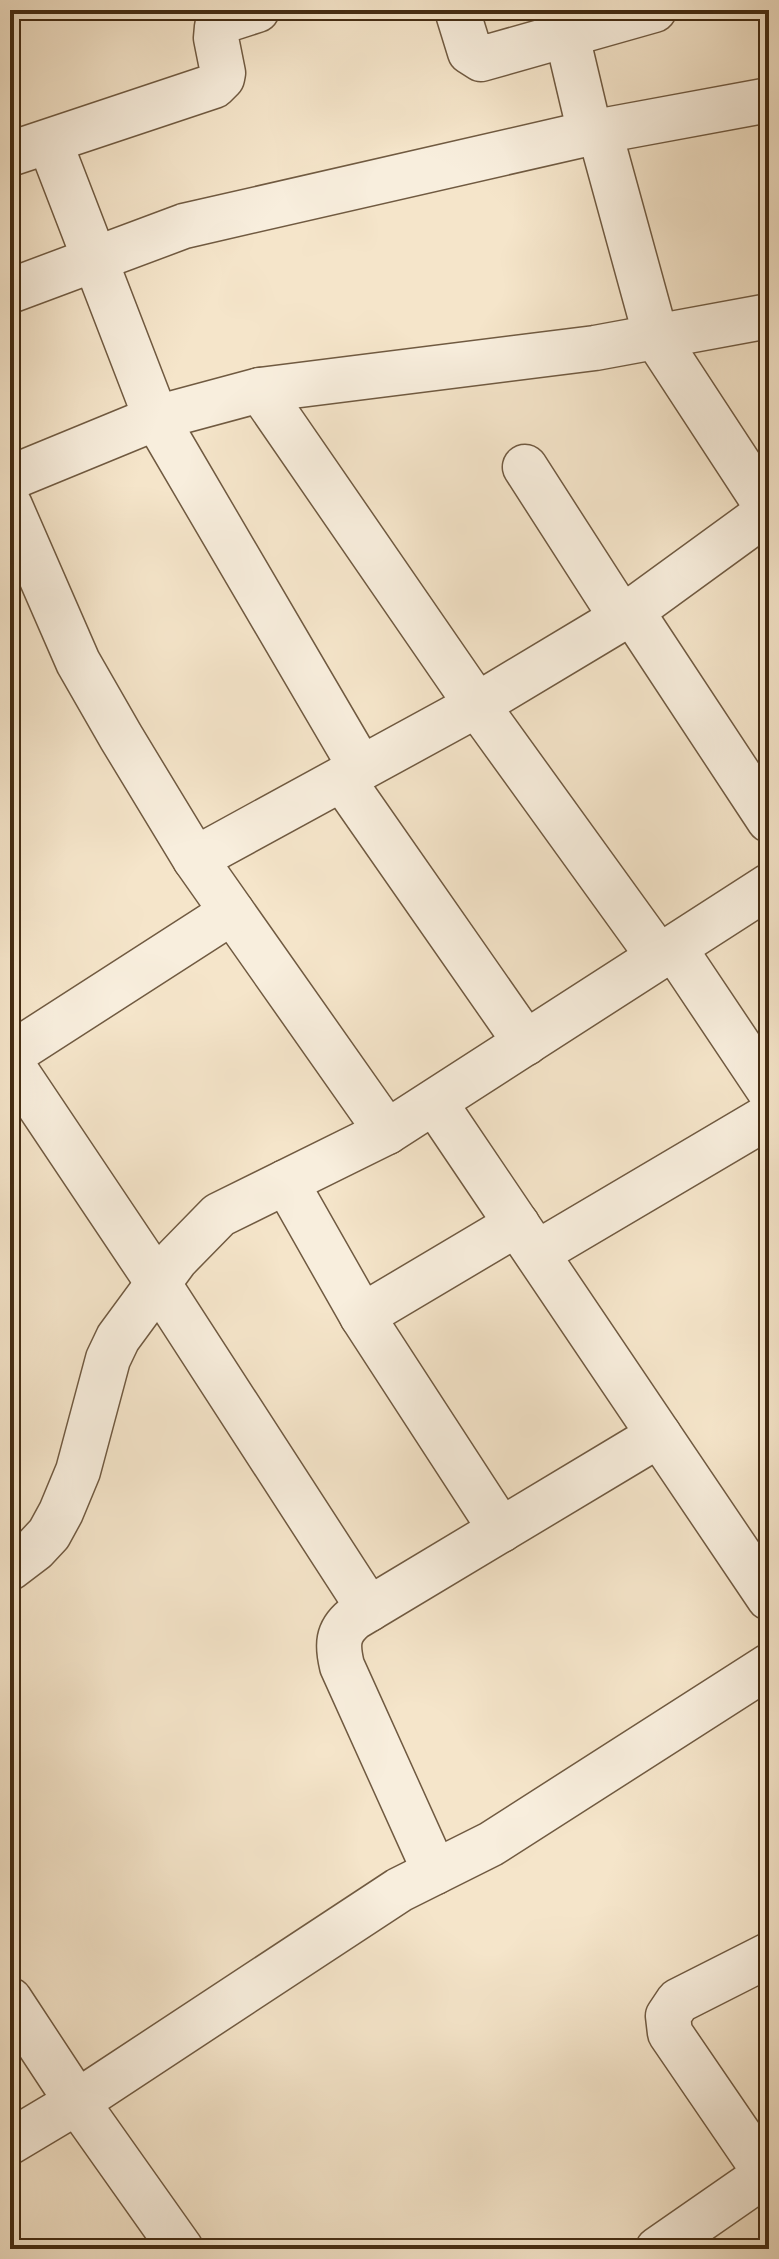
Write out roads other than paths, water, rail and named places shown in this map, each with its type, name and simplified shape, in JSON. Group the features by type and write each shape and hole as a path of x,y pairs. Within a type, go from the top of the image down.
{"street":[{"path":"257,10 223,21 217,27 216,38 223,73 214,86 30,148 94,261 156,418 351,774 526,1043"},
{"path":"457,10 470,52 477,58 489,58 654,10"},
{"path":"195,859 477,705 627,615 769,510 656,337 567,36"},
{"path":"10,291 184,226 595,133 769,100"},
{"path":"10,478 156,418 260,390 595,348 769,316"},
{"path":"260,390 477,705 769,1090"},
{"path":"525,467 769,820"},
{"path":"10,506 78,662 195,859 387,1132"},
{"path":"10,1568 42,1542 61,1512 78,1471 108,1359 118,1338 176,1259 219,1215 387,1132 769,886"},
{"path":"10,1055 232,912"},
{"path":"10,1062 158,1283 369,1609"},
{"path":"435,1103 769,1598"},
{"path":"362,1316 527,1239 769,1116"},
{"path":"286,1182 362,1316 501,1530"},
{"path":"435,1872 342,1666 338,1636 345,1626 369,1609 659,1435"},
{"path":"10,2142 77,2102 399,1890 491,1844 769,1666"},
{"path":"658,2249 766,2169 670,2033 668,2016 678,2001 769,1955"},
{"path":"10,2000 77,2102 181,2249"}]}
